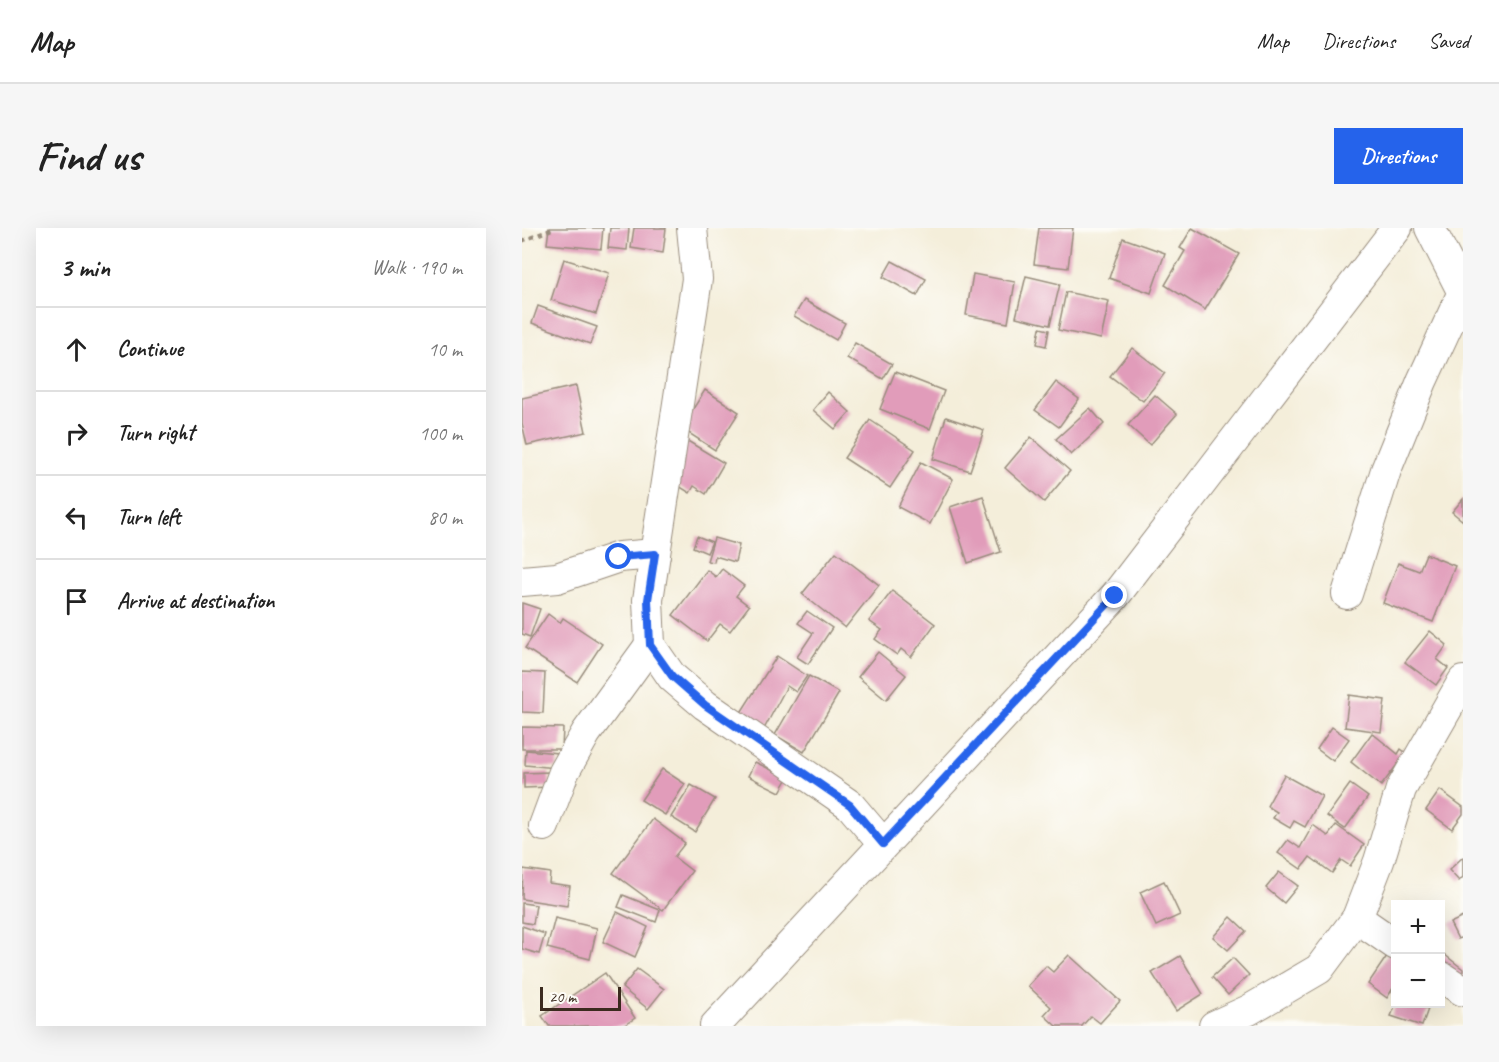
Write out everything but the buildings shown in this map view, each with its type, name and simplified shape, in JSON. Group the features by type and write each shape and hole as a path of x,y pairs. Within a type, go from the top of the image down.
{"street":[{"path":"692,228 698,279 648,600 650,645 672,676 705,705 850,805 883,844"},
{"path":"714,1026 1115,596 1397,228"},
{"path":"1347,594 1386,470 1422,381 1463,292 1430,228"},
{"path":"522,581 557,578 619,557 655,554"},
{"path":"544,826 564,772 586,733 650,645"},
{"path":"1214,1026 1249,1010 1319,969 1357,918 1379,861 1401,789 1463,681"},
{"path":"1357,918 1391,942"},
{"path":"1445,979 1463,991"}],"path":[{"path":"522,241 555,228"}],"route":[{"path":"619,557 655,554 648,600 650,645 672,676 705,705 850,805 883,844 1115,596"}]}
